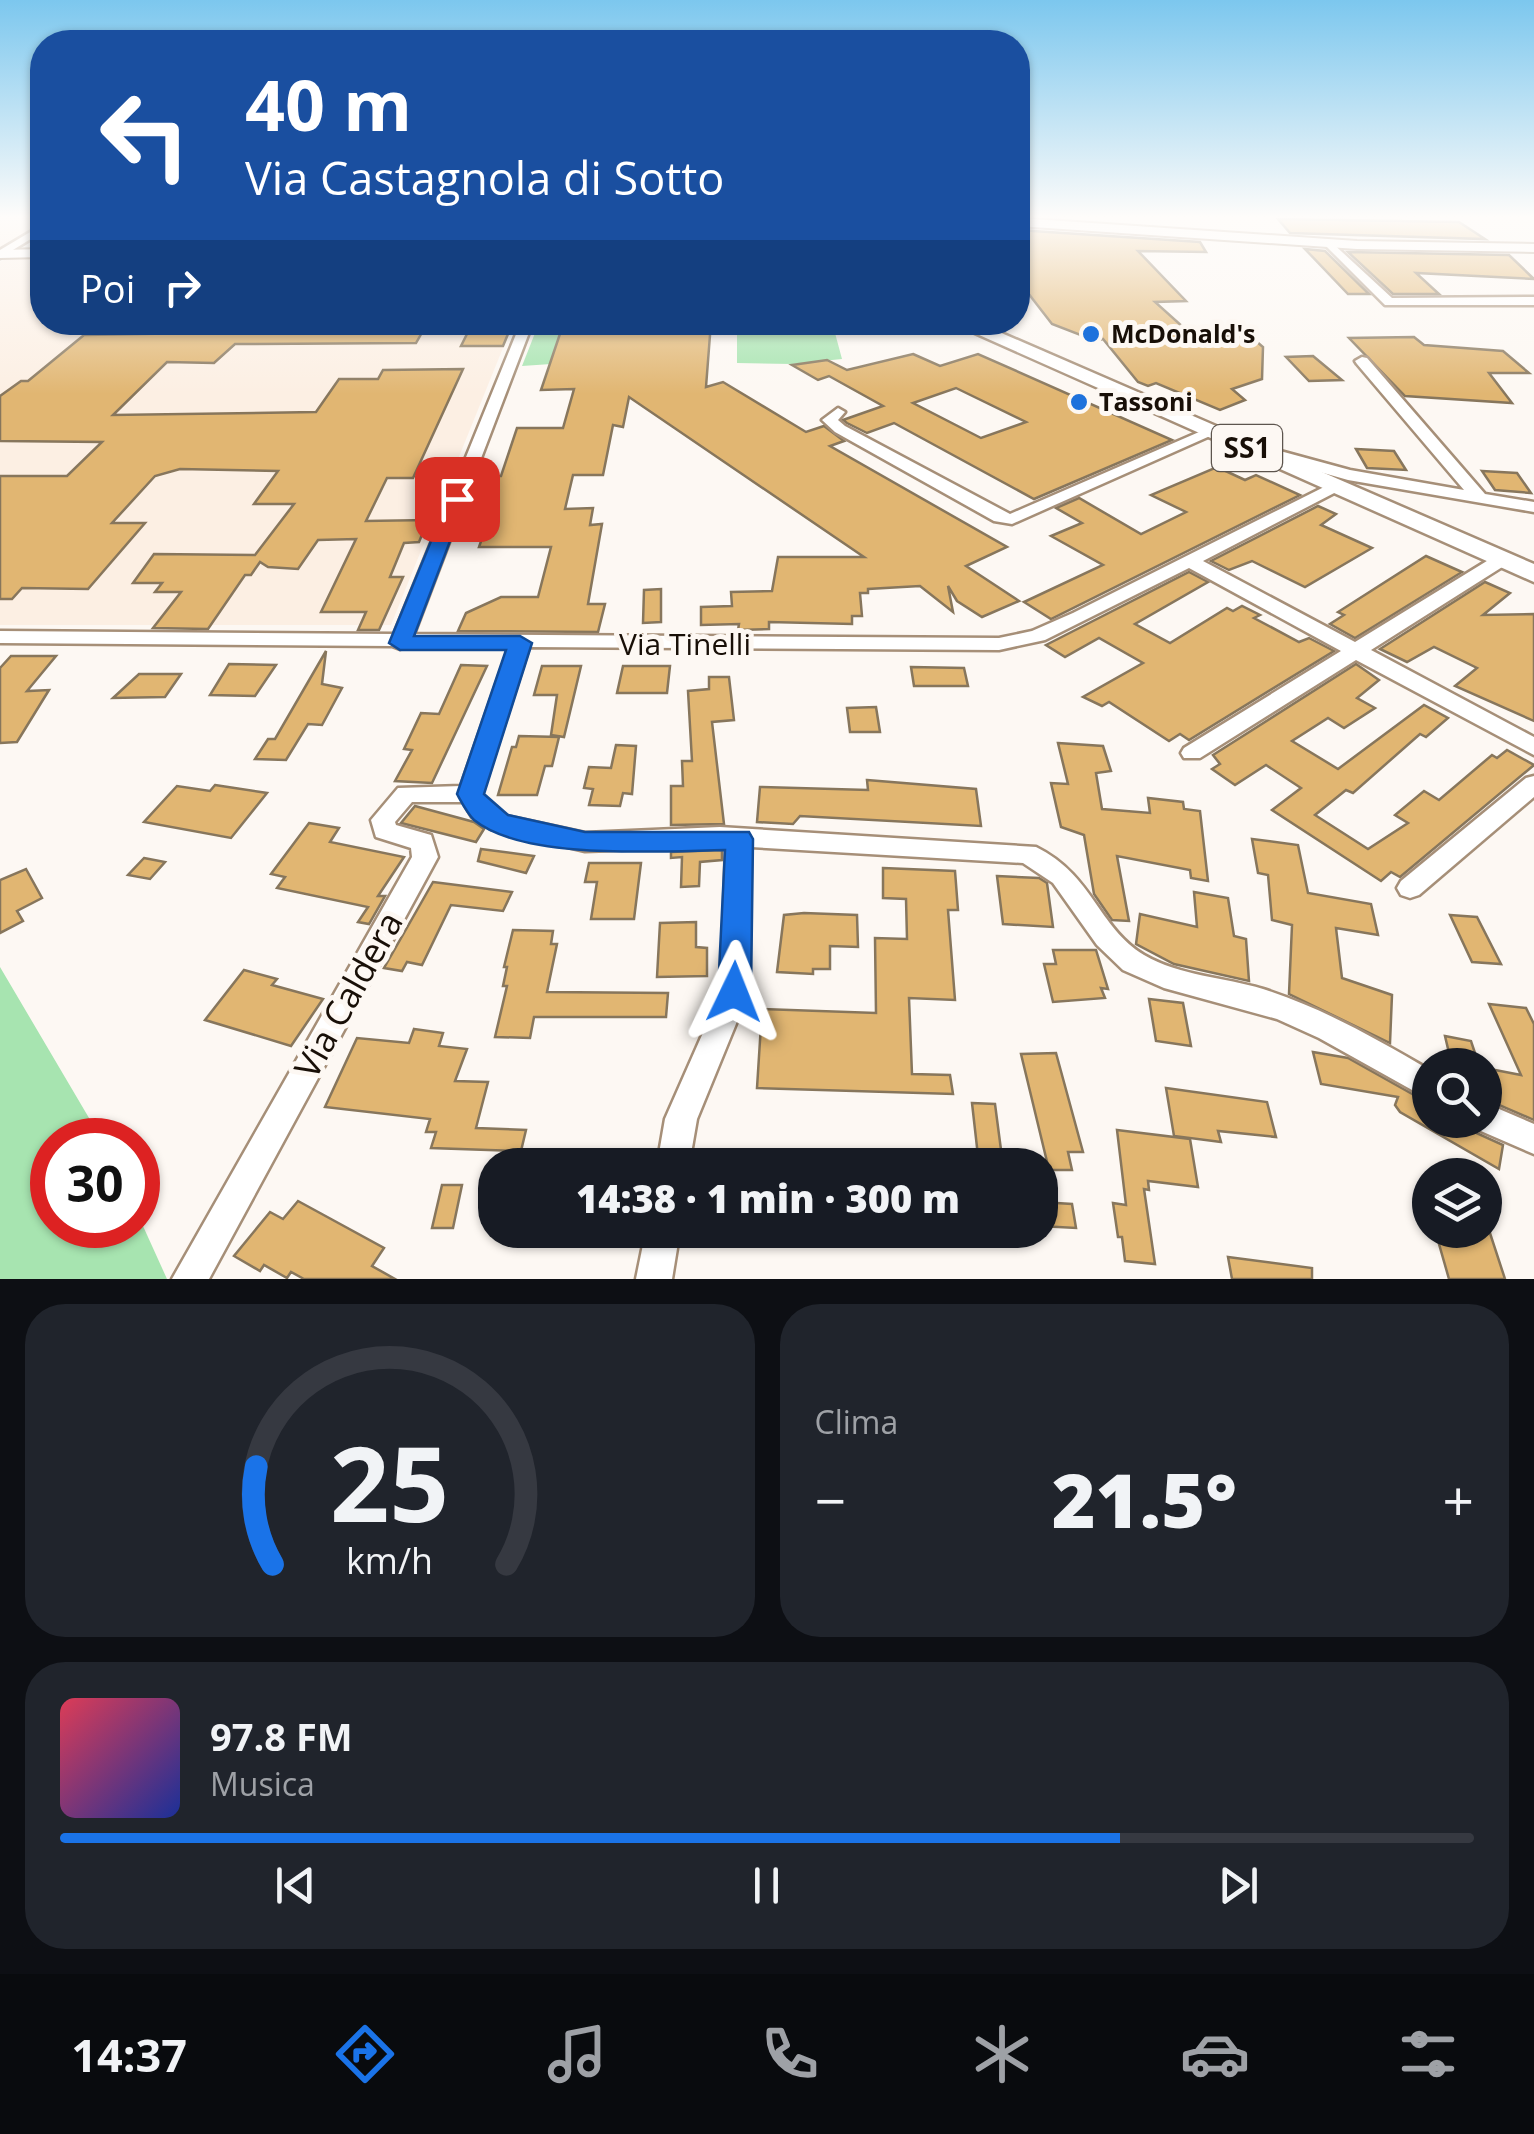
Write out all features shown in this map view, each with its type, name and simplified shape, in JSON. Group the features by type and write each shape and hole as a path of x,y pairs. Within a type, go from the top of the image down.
{"main road":[{"name":"SS1","path":"989,335 1534,574"}],"street":[{"path":"1362,275 1389,302 1534,301"},
{"path":"1519,302 1534,313"},
{"path":"400,643 522,335"},
{"path":"1362,360 1479,496"},
{"path":"838,412 829,420 840,430 1006,519 1046,507 1211,432"},
{"path":"1243,446 1348,474 1534,507"},
{"name":"Via Tinelli","path":"0,637 400,643 999,644 1052,630 1334,487"},
{"path":"1192,753 1502,560"},
{"path":"1189,561 1534,746"},
{"path":"520,643 470,794 480,810 500,823 585,842 739,839 1027,854 1046,861 1065,880 1128,960 1151,971 1295,1012 1412,1076"},
{"path":"1410,888 1534,784"},
{"name":"Via Caldera","path":"190,1279 425,857 422,842 386,831 384,820 406,794 470,794"},
{"path":"677,1148 686,1109 734,992 739,839"},
{"path":"1502,1125 1534,1139"},
{"path":"654,1279 659,1248"}],"shaded area":[{"path":"0,275 30,275 30,335 508,335 391,625 0,625"}],"green space":[{"path":"534,335 560,335 551,364 522,366"},
{"path":"737,335 836,335 842,359 792,364 737,363"},
{"path":"0,967 89,1118 30,1118 30,1248 153,1248 167,1279 0,1279"}],"building":[{"path":"1030,275 1161,275 1186,301 1155,302 1194,337 1249,335 1263,347 1262,379 1232,389 1245,400 1220,410 1156,383 1148,386 1138,382 1103,339 1096,341 1052,324 1030,296"},
{"path":"1330,275 1349,275 1369,294 1348,294"},
{"path":"1372,275 1418,275 1439,294 1393,294"},
{"path":"1449,275 1530,275 1534,279"},
{"path":"84,335 421,335 416,343 235,344 214,363 167,362 113,415 316,412 339,379 378,379 383,370 463,369 413,478 387,478 366,521 428,520 419,542 404,543 390,577 403,577 379,630 358,630 366,612 321,612 356,539 318,540 298,569 268,567 260,562 251,575 245,575 208,629 153,628 181,592 155,592 162,583 133,583 154,554 255,555 294,504 254,504 278,471 180,469 155,476 112,523 145,523 88,589 22,588 12,599 0,599 0,476 67,476 102,442 0,441 0,396 21,381 28,381"},
{"path":"466,335 508,335 503,346 461,346"},
{"path":"560,335 710,335 706,387 723,382 806,432 824,426 844,441 830,446 1007,547 966,566 1019,601 982,617 957,601 948,586 953,612 920,586 868,589 868,593 860,593 862,616 852,616 852,624 769,622 769,629 738,630 739,624 701,625 701,607 732,606 731,592 772,591 778,557 864,557 629,397 623,427 613,425 603,475 573,475 565,509 593,508 590,525 602,524 588,604 605,604 598,632 458,631 466,613 501,597 538,597 551,547 479,547 496,499 483,499 492,476 501,476 517,428 563,428 574,389 541,390"},
{"path":"1414,337 1424,345 1503,351 1529,373 1489,373 1512,403 1405,396 1349,338"},
{"path":"913,354 940,366 978,354 1172,440 1034,499 894,423 867,433 847,423 843,420 883,406 829,376 818,380 792,365 827,360 847,370","holes":["956,388 1026,422 981,438 913,403"]},
{"path":"1313,356 1342,380 1309,381 1286,357"},
{"path":"1356,449 1394,451 1406,470 1367,468"},
{"path":"1217,467 1245,480 1256,475 1300,495 1051,619 1024,602 1103,565 1051,536 1082,523 1056,508 1079,498 1141,534 1186,512 1151,495"},
{"path":"1482,471 1517,473 1531,493 1495,490"},
{"path":"1318,506 1336,514 1321,525 1372,548 1305,587 1252,561 1229,570 1211,561"},
{"path":"1426,556 1462,572 1355,638 1330,624 1344,615 1338,612"},
{"path":"1189,572 1208,582 1135,624 1170,643 1227,608 1233,611 1242,606 1260,615 1254,618 1299,642 1309,638 1334,651 1189,740 1180,734 1169,741 1109,702 1102,706 1083,697 1143,663 1099,638 1065,657 1046,645"},
{"path":"1485,582 1510,593 1483,615 1534,614 1534,721 1455,686 1477,668 1434,647 1407,662 1380,649"},
{"path":"661,589 661,622 643,623 644,590"},
{"path":"326,651 322,684 342,688 322,725 308,724 286,760 255,759 268,739 275,739"},
{"path":"11,656 56,656 27,691 49,690 17,742 0,743 0,668"},
{"path":"229,664 276,665 255,696 210,695"},
{"path":"1356,664 1379,680 1357,698 1375,708 1344,728 1328,718 1292,741 1338,769 1424,705 1448,718 1426,737 1420,734 1353,793 1346,790 1315,815 1368,849 1408,823 1395,815 1424,791 1439,800 1492,755 1497,758 1507,750 1534,765 1400,877 1391,872 1381,881 1272,810 1301,788 1266,765 1235,785 1212,769 1220,764 1213,755"},
{"path":"461,665 487,666 432,783 395,781 412,750 404,749 421,713 439,714"},
{"path":"542,666 581,666 564,737 551,735 557,695 534,695"},
{"path":"623,666 670,666 667,693 617,693"},
{"path":"911,667 964,668 968,686 914,686"},
{"path":"139,674 181,674 165,697 113,698"},
{"path":"709,677 729,677 734,720 712,722 724,824 671,825 671,786 683,786 682,761 692,761 688,691 709,689"},
{"path":"876,707 880,732 850,732 847,708"},
{"path":"519,736 559,737 552,766 545,766 537,795 498,795 512,747 516,747"},
{"path":"1058,743 1103,746 1111,771 1096,773 1102,809 1150,813 1148,798 1183,802 1184,809 1200,811 1208,881 1191,878 1190,870 1117,856 1129,921 1112,920 1094,894 1084,835 1061,827 1051,783 1068,784"},
{"path":"616,745 636,746 632,794 623,793 620,806 589,805 593,789 584,788 589,767 611,768"},
{"path":"867,780 976,789 981,826 800,816 793,824 757,822 760,787 868,790"},
{"path":"215,785 267,793 231,838 144,822 177,786 210,791"},
{"path":"415,806 474,822 484,829 476,842 401,823"},
{"path":"309,823 339,828 330,842 404,857 378,896 385,896 369,924 358,922 368,907 277,888 285,877 271,874"},
{"path":"1252,839 1298,845 1308,893 1371,904 1378,935 1336,928 1342,978 1392,995 1390,1043 1289,994 1292,925 1272,920 1268,875 1258,873"},
{"path":"481,849 534,856 526,873 478,861"},
{"path":"722,850 722,860 700,862 699,886 681,887 682,857 671,858 671,852"},
{"path":"144,858 165,862 150,879 128,875"},
{"path":"589,863 641,863 634,919 591,919 597,882 585,882"},
{"path":"883,868 955,871 958,910 948,910 955,1000 909,998 912,1074 950,1075 953,1094 757,1088 762,1009 876,1013 875,938 907,939 906,899 883,898"},
{"path":"26,869 42,898 17,911 23,921 0,933 0,880"},
{"path":"997,876 1039,878 1047,883 1053,927 1003,924"},
{"path":"433,882 512,892 503,911 451,905 422,965 407,962 402,971 384,968"},
{"path":"1194,892 1228,898 1234,936 1246,939 1249,981 1174,964 1136,944 1140,914 1197,927"},
{"path":"784,915 857,915 858,947 830,946 830,969 813,969 813,974 777,972"},
{"path":"1450,915 1477,917 1501,964 1472,962"},
{"path":"696,922 696,947 707,948 707,976 657,977 660,923"},
{"path":"513,930 553,931 551,944 557,944 547,992 668,993 666,1017 534,1017 530,1038 495,1037 507,986 503,986 504,967"},
{"path":"1053,950 1096,950 1108,989 1101,988 1105,998 1053,1002 1044,964 1056,964"},
{"path":"244,970 277,979 272,985 323,999 291,1046 205,1020"},
{"path":"1149,999 1183,1003 1191,1046 1156,1041"},
{"path":"1489,1004 1526,1008 1534,1024 1534,1120 1502,1106 1502,1071 1521,1075"},
{"path":"414,1029 443,1033 439,1046 467,1049 455,1081 488,1082 476,1128 526,1130 522,1148 431,1148 436,1132 426,1132 430,1119 325,1107 357,1038 409,1043"},
{"path":"1445,1036 1471,1041 1473,1048 1448,1048"},
{"path":"1313,1052 1348,1058 1412,1094 1412,1119 1395,1105 1398,1097 1321,1084"},
{"path":"1056,1053 1083,1152 1068,1152 1072,1170 1058,1170 1058,1148 1044,1148 1021,1054"},
{"path":"1166,1088 1267,1102 1276,1137 1218,1131 1221,1142 1174,1136"},
{"path":"972,1103 995,1104 1001,1148 977,1148"},
{"path":"1117,1130 1190,1139 1198,1187 1148,1181 1149,1190 1144,1189 1155,1264 1125,1261 1122,1237 1118,1237 1113,1203 1126,1205"},
{"path":"1445,1138 1488,1138 1503,1145 1501,1158 1480,1158"},
{"path":"442,1185 462,1185 453,1228 432,1228"},
{"path":"298,1201 384,1248 372,1266 395,1279 304,1279 291,1272 287,1278 264,1265 260,1271 234,1256 270,1212 283,1219"},
{"path":"1058,1203 1072,1204 1076,1228 1058,1227"},
{"path":"1440,1248 1495,1248 1505,1279 1449,1279"},
{"path":"1228,1257 1312,1268 1312,1279 1232,1279"}],"place":[{"name":"McDonald's","path":"1091,334"},
{"name":"Tassoni","path":"1079,402"}],"route":[{"path":"457,499 400,643 520,643 470,794 480,810 500,823 560,838 585,842 720,836 739,839 734,992"}]}
